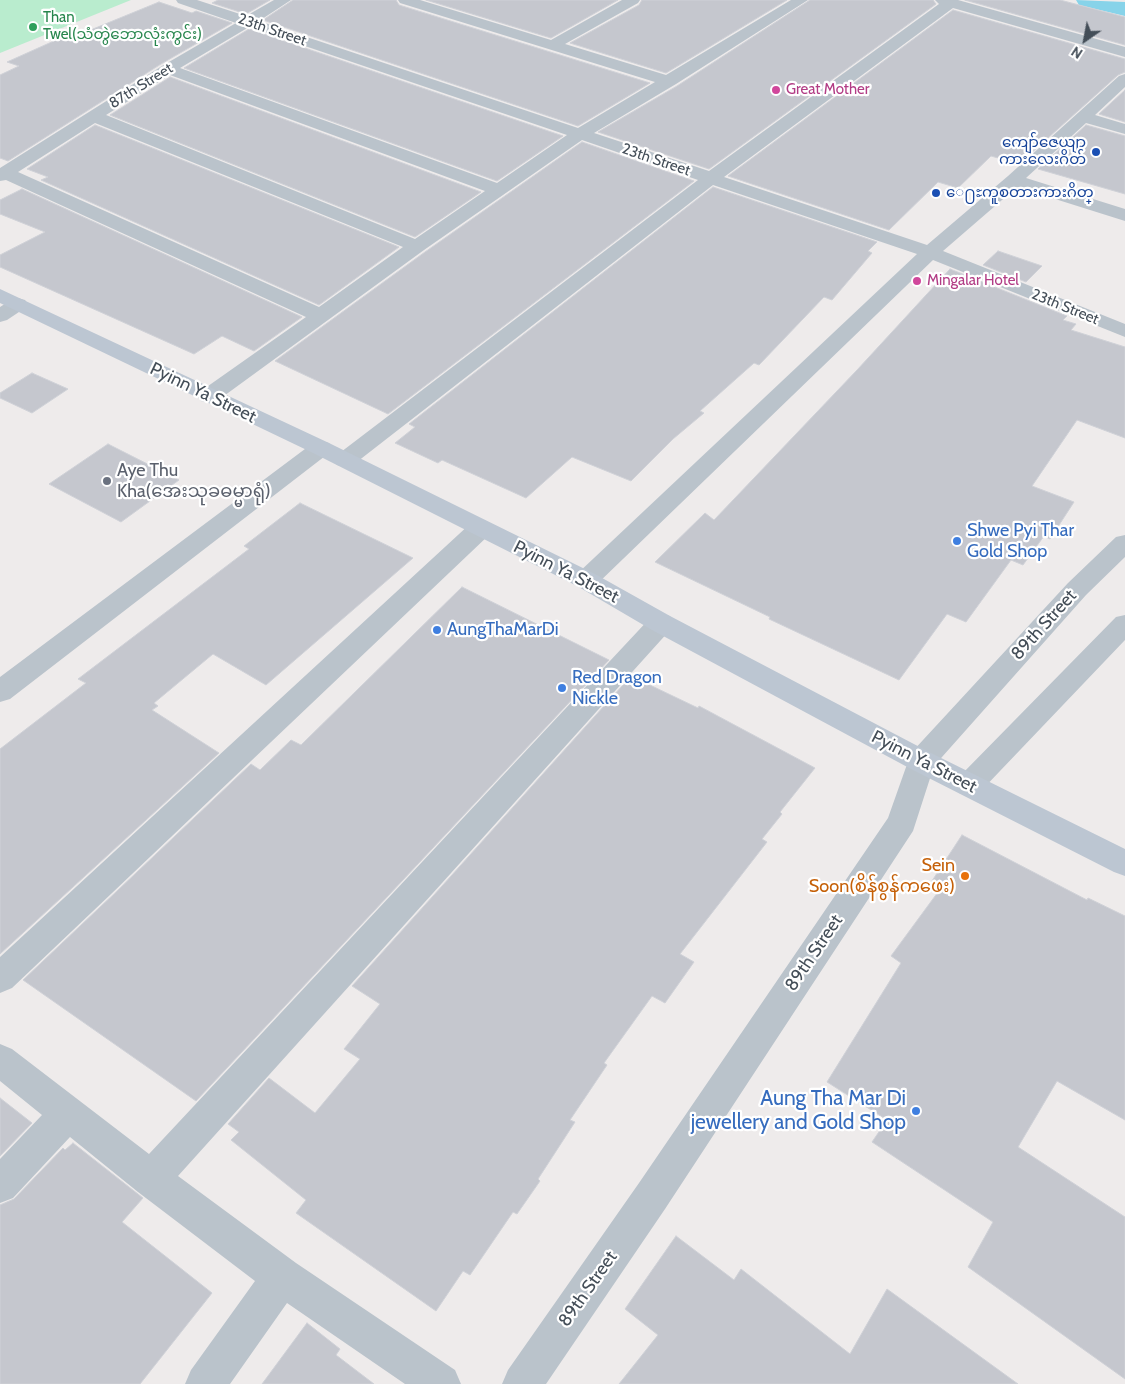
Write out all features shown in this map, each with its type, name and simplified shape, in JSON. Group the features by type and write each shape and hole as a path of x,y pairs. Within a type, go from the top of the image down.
{"main road":[{"name":"Pyinn Ya Street","path":"6,305 322,448 480,529 586,580 661,623 921,762 1125,863"}],"street":[{"name":"23th Street","path":"183,0 930,252 1125,331"},
{"name":"87th Street","path":"3,175 168,69 284,0"},
{"path":"404,0 670,81"},
{"path":"553,45 633,0"},
{"path":"208,396 417,246 580,134 801,0"},
{"path":"345,460 712,178 947,1 1125,52"},
{"path":"445,12 460,4"},
{"path":"168,69 500,190"},
{"path":"586,580 930,252 1014,180 1125,79"},
{"path":"93,116 417,246"},
{"path":"1083,117 1125,129"},
{"path":"3,175 320,315"},
{"path":"1014,180 1125,214"},
{"path":"0,692 322,448"},
{"path":"0,978 480,529"},
{"name":"89th Street","path":"522,1384 652,1196 902,822 921,762 1077,589 1125,543"},
{"path":"151,1179 661,623"},
{"path":"969,785 1125,624"},
{"path":"0,1060 151,1179 282,1277 441,1384"},
{"path":"0,1185 68,1114"},
{"path":"205,1384 282,1277"}],"green space":[{"name":"Than Twel(သံတွဲဘောလုံးကွင်း)","path":"0,0 131,0 0,53"}],"building":[{"path":"218,0 270,0 246,14 212,3"},
{"path":"293,0 396,0 399,5 650,83 578,126 263,20"},
{"path":"426,0 618,0 551,38"},
{"path":"642,0 787,0 666,73 570,43 639,5"},
{"path":"810,0 933,0 936,4 709,169 598,132 677,86"},
{"path":"965,0 1060,0 1125,17 1125,45"},
{"path":"159,2 192,13 196,11 232,23 161,64 8,161 0,158 0,75 19,66 7,62 65,36 71,38"},
{"path":"953,10 1125,59 1125,72 1118,75 1019,164 991,156 958,188 938,182 889,230 728,176"},
{"path":"249,29 563,136 497,181 184,68"},
{"path":"170,77 481,192 415,237 110,115"},
{"path":"1125,90 1125,122 1099,114"},
{"path":"95,125 399,247 319,305 41,180 48,177 27,169"},
{"path":"1086,125 1125,136 1125,194 1038,169"},
{"path":"582,142 694,181 388,414 275,361 425,252"},
{"path":"713,187 877,242 868,251 872,253 832,300 824,297 759,365 754,363 700,411 704,413 673,439 631,481 572,457 526,498 442,460 438,463 395,443 415,427 409,424"},
{"path":"22,189 302,317 254,351 222,336 194,354 0,267 0,255 45,232 0,214 0,200"},
{"path":"998,251 1042,266 1026,282 983,265"},
{"path":"950,269 1067,316 1063,320 1076,324 1071,330 1125,347 1125,438 1077,420 1032,486 1074,502 1050,539 1044,536 1023,565 1011,560 966,622 947,614 899,680 769,619 770,617 655,562 705,513 714,520"},
{"path":"32,373 68,389 32,413 0,398 0,393"},
{"path":"108,444 179,480 121,522 49,484"},
{"path":"300,503 413,558 266,685 213,654 154,703 158,706 152,710 219,753 0,954 0,749 86,683 78,679 249,549 244,546"},
{"path":"462,587 609,660 196,1101 23,980 251,764 260,770 291,740 301,745"},
{"path":"631,676 698,708 699,706 815,768 780,812 782,814 762,839 767,842 680,954 694,962 665,1003 652,996 604,1063 607,1065 570,1120 575,1122 538,1179 540,1181 517,1214 513,1212 470,1275 463,1271 436,1311 296,1213 306,1200 231,1140 239,1132 228,1124 269,1078 315,1113 360,1059 344,1049 380,1004 352,986"},
{"path":"962,835 1087,900 1088,898 1125,916 1125,1120 1057,1081 1018,1147 1125,1217 1125,1379 968,1267 993,1222 872,1142 887,1120 827,1082 901,963 891,956 938,892 928,887"},
{"path":"0,1098 32,1123 0,1156"},
{"path":"73,1143 143,1198 122,1222 212,1293 140,1384 0,1384 0,1205 14,1199 63,1148 65,1150"},
{"path":"676,1236 734,1280 741,1269 850,1354 887,1289 1018,1384 619,1384 658,1335 625,1309"},
{"path":"307,1323 340,1349 336,1355 374,1384 262,1384"}],"waterway":[{"path":"1088,0 1125,9"}],"place":[{"name":"Than Twel(သံတွဲဘောလုံးကွင်း)","path":"33,27"},
{"name":"Great Mother","path":"776,90"},
{"name":"ကျော်ဇေယျာ ကားလေးဂိတ်","path":"1096,152"},
{"name":"ေ႐ႊကူစတားကားဂိတ္","path":"936,193"},
{"name":"Mingalar Hotel","path":"917,281"},
{"name":"Aye Thu Kha(အေးသုခဓမ္မာရုံ)","path":"107,481"},
{"name":"Shwe Pyi Thar Gold Shop","path":"957,541"},
{"name":"AungThaMarDi","path":"437,630"},
{"name":"Red Dragon Nickle","path":"562,688"},
{"name":"Sein Soon(စိန်စွန်ကဖေး)","path":"965,876"},
{"name":"Aung Tha Mar Di jewellery and Gold Shop","path":"916,1111"}]}
